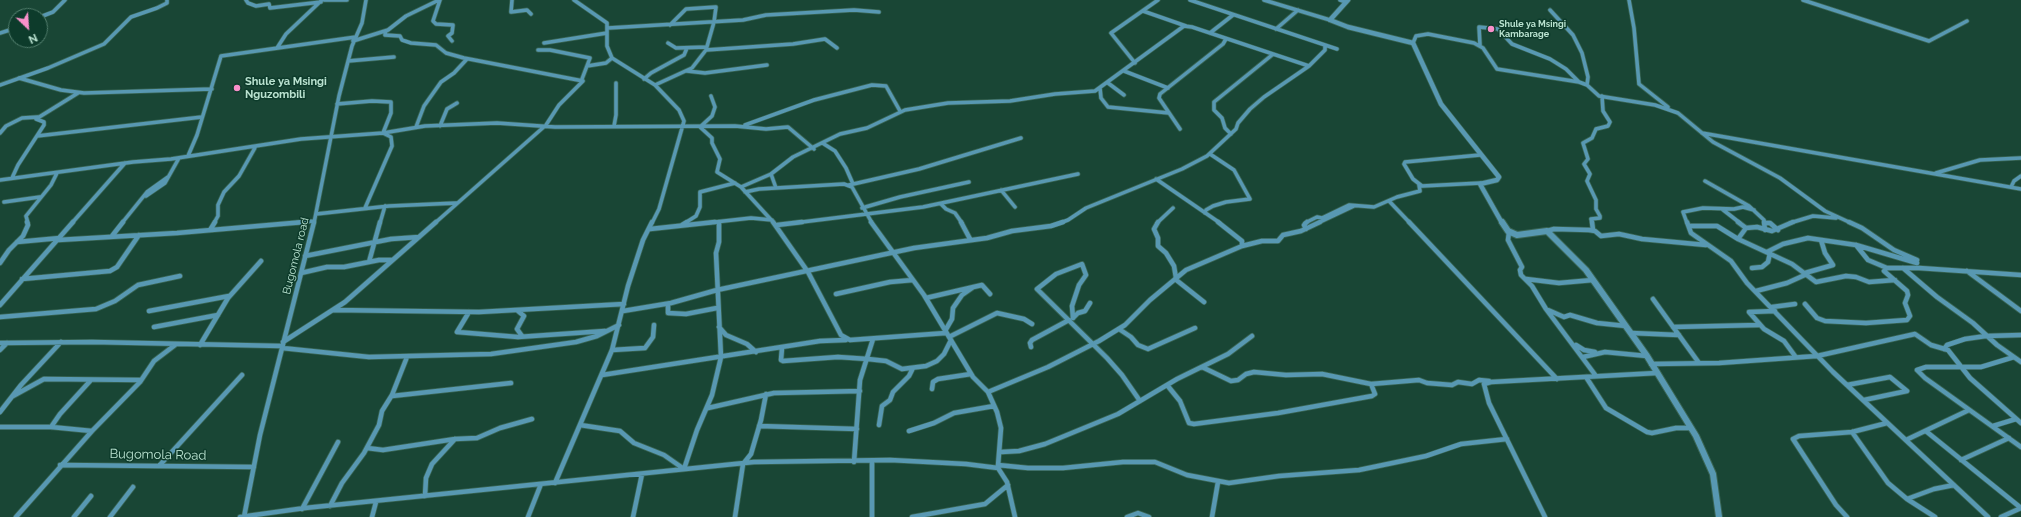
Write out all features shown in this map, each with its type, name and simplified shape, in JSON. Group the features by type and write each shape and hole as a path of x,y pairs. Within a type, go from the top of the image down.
{"street":[{"path":"48,14 53,12 65,0"},
{"path":"0,85 104,44 132,16 158,7 167,2 167,0"},
{"path":"246,0 248,3 256,6 269,4 270,8 322,1 347,0"},
{"name":"Bugomola road","path":"244,517 260,435 316,214 329,137 354,39 362,23 366,0"},
{"path":"188,156 196,140 221,56 354,39 386,31 406,16 440,0"},
{"path":"440,0 433,20 436,24 453,25 452,33 448,36 452,40"},
{"path":"512,0 511,12 527,10 531,14"},
{"path":"555,483 612,350 643,240 650,229 659,208 684,126 683,117 679,110 655,85 612,58 607,46 608,28 606,21 576,0"},
{"path":"1135,63 1111,33 1158,0"},
{"path":"1190,0 1337,49"},
{"path":"1264,0 1348,27 1413,43"},
{"path":"1340,0 1347,1"},
{"path":"1629,0 1634,28 1639,84 1673,110 1685,117 1713,142 1780,178 1820,208 1862,228 1894,250 1917,261 1856,245 1801,239 1776,246 1768,253 1768,262 1762,267 1752,268"},
{"path":"1803,0 1928,41 1933,40 1967,21"},
{"path":"277,48 286,34 322,1"},
{"path":"1330,20 1347,1"},
{"path":"655,85 686,71 698,62 707,49 716,7 695,7 683,11 670,25"},
{"path":"608,28 748,20 766,14 848,10 879,12"},
{"path":"1276,29 1298,10"},
{"path":"1550,10 1573,35 1582,53 1588,77 1587,85"},
{"path":"1143,11 1309,66"},
{"path":"1210,33 1233,15"},
{"path":"741,187 771,174 793,157 814,149 843,133 866,128 900,111 948,103 1010,101 1055,94 1092,91 1108,83 1180,28 1187,26"},
{"path":"1579,82 1566,69 1550,59 1512,44 1498,29 1480,27 1480,45 1497,69 1579,82 1587,85 1594,92 1602,96 1673,110"},
{"path":"386,31 385,35 400,36 402,39 411,43 436,45 446,53 467,59 582,79"},
{"path":"544,43 608,33"},
{"path":"1419,185 1481,183 1497,180 1499,177 1441,104 1413,43 1416,36 1428,34 1480,45"},
{"path":"668,44 671,44 675,48 707,49 793,44 824,38 838,48"},
{"path":"1180,129 1159,96 1223,44 1226,39"},
{"path":"623,311 668,304 717,290 894,254 914,248 970,239 987,238 1012,231 1053,226 1069,220 1086,208 1186,167 1210,154 1238,128 1238,124 1245,114 1259,101 1309,66 1325,50 1325,45"},
{"path":"644,79 651,73 684,55 687,48"},
{"path":"282,345 333,310 372,279 546,125 559,105 582,82 589,58 550,50 538,50"},
{"path":"1231,134 1225,128 1222,118 1214,110 1214,102 1272,55"},
{"path":"348,61 394,57"},
{"path":"587,66 606,63 612,58"},
{"path":"416,127 424,106 441,82 454,73 467,59"},
{"path":"686,71 704,73 767,65"},
{"path":"1124,71 1168,88"},
{"path":"19,78 61,90 79,92 111,93 173,89 212,90"},
{"path":"614,126 616,110 616,83"},
{"path":"1108,83 1124,95"},
{"path":"740,126 752,124 814,100 872,85 886,86 900,111"},
{"path":"1100,88 1101,98 1108,106 1169,113"},
{"path":"0,133 6,126 22,117 38,117 79,92"},
{"path":"700,127 712,116 715,105 711,96"},
{"path":"1593,230 1591,219 1600,218 1600,216 1596,209 1596,200 1587,181 1590,174 1584,164 1588,158 1582,143 1592,138 1596,129 1610,124 1603,111 1602,96"},
{"path":"337,104 390,101 391,113 383,133"},
{"path":"440,126 447,109 457,103"},
{"path":"12,178 18,165 44,124 36,119 38,117"},
{"path":"37,136 202,117"},
{"path":"0,180 125,163 179,158 256,146 329,137 383,133 416,127 497,123 614,126 740,126 766,129 790,127 814,149"},
{"path":"700,127 712,138 712,143 720,159 717,172 741,187 777,225 808,272 836,329 848,340"},
{"path":"365,208 392,146 391,137 383,133"},
{"path":"1702,133 2021,189"},
{"path":"745,192 826,184 851,184 918,169 1021,138"},
{"path":"824,144 835,150 846,168 851,184 865,214 926,298 971,374 988,392 1001,428 1001,452 998,467 1008,485 1015,517"},
{"path":"210,230 218,216 218,205 224,192 239,176 256,146"},
{"path":"1205,212 1213,206 1250,199 1234,169 1210,154"},
{"path":"1306,229 1304,225 1305,223 1317,217 1322,218 1349,205 1373,207 1420,191 1419,185 1413,179 1405,162 1480,155"},
{"path":"112,236 151,189 168,177 179,158"},
{"path":"1934,174 1980,160 2021,158"},
{"path":"0,305 125,163"},
{"path":"0,263 9,250 23,236 28,225 26,216 53,182 57,173"},
{"path":"771,174 776,188"},
{"path":"777,225 881,213 941,204 1078,174"},
{"path":"2011,187 2014,181 2021,176"},
{"path":"1156,179 1240,238 1243,243 1242,246"},
{"path":"1706,181 1740,199 1754,210 1764,220 1766,230"},
{"path":"862,208 900,197 969,182"},
{"path":"680,226 696,216 700,207 700,192 735,183"},
{"path":"1481,183 1489,201 1509,232 1517,235 1566,228 1593,230 1601,236 1619,234 1642,239 1706,245"},
{"path":"1000,190 1015,207"},
{"path":"4,202 40,197"},
{"path":"1389,201 1557,379"},
{"path":"316,214 385,206 458,203"},
{"path":"941,204 946,209 955,213 967,231 970,239"},
{"path":"988,392 1093,345 1119,329 1175,278 1186,270 1242,246 1261,242 1278,241 1283,235 1306,229 1356,205"},
{"path":"369,262 385,206"},
{"path":"1754,210 1743,207 1734,209 1703,208 1684,211 1691,233 1734,264 1740,276 1774,309 1817,356 1988,517"},
{"path":"1173,208 1157,223 1154,230 1158,238 1158,246 1166,254 1174,266 1175,278 1204,302"},
{"path":"1722,209 1746,228 1757,227 1766,230 1778,230 1786,224 1813,216 1841,219"},
{"path":"650,229 754,218 772,220"},
{"path":"17,242 210,230 314,221"},
{"path":"684,469 697,430 708,408 721,357 717,308 716,253 719,242 719,222"},
{"path":"1765,223 1770,223 1778,230"},
{"path":"1689,226 1716,226 1738,239 1792,264 1818,282 1846,276 1856,276 1869,282 1895,280"},
{"path":"1738,239 1746,228"},
{"path":"1547,231 1575,258 1593,280 1647,356 1691,428 1713,474 1719,517"},
{"path":"1509,232 1508,240 1522,266 1521,275 1526,279 1546,309 1596,376"},
{"path":"22,279 110,271 118,267 138,235"},
{"path":"305,256 374,242 399,238 419,237"},
{"path":"1756,291 1787,283 1806,273 1833,265 1824,253 1821,240"},
{"path":"1856,245 1868,260 1887,268 2021,275"},
{"path":"200,345 230,296 261,260"},
{"path":"301,273 326,268 392,260"},
{"path":"1071,320 1072,306 1079,285 1086,275 1081,264 1056,274 1037,289 1071,320 1122,375 1140,401"},
{"path":"1805,304 1817,318 1825,321 1866,322 1908,320 1910,316 1904,303 1908,295 1905,288 1884,270 1887,268"},
{"path":"1902,268 1937,297 1973,323 1986,336 2021,362"},
{"path":"1967,271 2021,310"},
{"path":"0,317 96,309 115,301 136,286 180,276"},
{"path":"1526,279 1559,283 1593,280"},
{"path":"836,294 865,289 890,282 913,280"},
{"path":"926,298 974,286 984,286 990,294"},
{"path":"782,348 781,358 783,361 838,357 868,358 886,361 902,369 913,368 937,361 944,354 953,308 962,295 974,286"},
{"path":"149,311 230,296"},
{"path":"1654,300 1699,363"},
{"path":"1031,347 1030,343 1032,340 1071,320 1078,313 1085,311 1090,303"},
{"path":"333,310 469,312 518,311 624,304"},
{"path":"668,304 668,313 686,314 717,308"},
{"path":"1794,304 1774,309 1749,312 1759,325 1784,341 1795,356"},
{"path":"1546,309 1565,317 1570,315 1597,323 1626,326"},
{"path":"518,311 524,316 517,328 522,336"},
{"path":"469,312 457,332 522,336 608,331"},
{"path":"602,375 820,341 948,335 996,313 1024,319 1032,324"},
{"path":"154,327 218,315"},
{"path":"0,343 61,342 175,345 282,345 369,357 407,357 496,354 576,342 608,331 619,325"},
{"path":"612,350 645,348 653,338 654,325"},
{"path":"1673,327 1759,325"},
{"path":"718,326 726,335 747,344 756,352"},
{"path":"1119,329 1131,337 1138,345 1148,349 1195,328"},
{"path":"1631,333 1679,335"},
{"path":"1651,364 1699,363 1795,356 1817,356 1862,348 1915,334 1931,345 1944,349 1963,368 1970,378 2021,423"},
{"path":"1944,349 1947,345 1958,341 1986,336 2021,335"},
{"path":"1001,452 1022,450 1060,439 1118,414 1167,385 1228,354 1252,336"},
{"path":"854,462 862,374 873,339"},
{"path":"0,412 61,342"},
{"path":"0,350 7,343"},
{"path":"1572,343 1584,350 1600,353 1623,353 1647,356"},
{"path":"16,517 60,465 141,380 156,360 175,345"},
{"path":"1583,357 1600,353"},
{"path":"330,506 342,483 367,448 379,425 382,411 392,396 407,357"},
{"path":"2014,357 1992,365 1963,368 1926,367 1917,370 1969,410 2021,447"},
{"path":"1202,367 1230,381 1240,380 1246,374 1259,372 1286,375 1322,374 1348,378 1371,384 1419,380 1450,385 1459,382 1472,384 1479,380 1491,382 1657,373"},
{"path":"878,425 882,406 890,400 892,392 909,376 913,368"},
{"path":"932,389 935,380 971,374"},
{"path":"159,466 242,375"},
{"path":"1586,377 1596,395 1606,408 1645,431 1652,433 1676,428 1691,428"},
{"path":"1847,385 1890,377 1907,391 1864,400"},
{"path":"13,396 42,380 141,380"},
{"path":"51,427 60,414 91,380"},
{"path":"1491,382 1484,384 1486,395 1545,517"},
{"path":"392,396 511,383"},
{"path":"1167,385 1180,401 1187,419 1190,423 1195,424 1233,420 1242,416 1278,413 1287,410 1372,396 1375,394 1371,384"},
{"path":"708,408 766,394 860,391"},
{"path":"734,517 743,464 751,454 766,394"},
{"path":"909,432 934,423 954,413 994,406"},
{"path":"1906,440 1926,432 1969,410"},
{"path":"367,448 386,449 455,439 480,438 500,428 532,419"},
{"path":"1993,426 2016,419"},
{"path":"1847,517 1836,505 1793,439 1799,436 1852,432 1887,423"},
{"path":"580,425 620,431 634,443 664,455 684,469"},
{"path":"759,426 857,429"},
{"path":"0,427 51,427 92,431"},
{"path":"1852,432 1888,483 1907,499 1935,517"},
{"path":"1926,432 2021,508 2001,517"},
{"path":"1961,460 2009,438"},
{"path":"426,496 426,478 432,464 455,439"},
{"path":"240,517 330,506 743,464 872,461 938,462 1022,468 1064,468 1123,462 1155,462 1187,475 1228,483 1279,476 1359,470 1426,456 1461,444 1507,439"},
{"path":"302,509 338,442"},
{"path":"872,461 872,517"},
{"name":"Bugomola Road","path":"60,465 254,467"},
{"path":"633,517 642,474"},
{"path":"1212,517 1218,482"},
{"path":"528,517 541,484"},
{"path":"912,517 985,504 1008,485"},
{"path":"1907,499 1934,489 1954,485"},
{"path":"110,517 133,487"},
{"path":"74,517 91,496"},
{"path":"372,517 376,502"},
{"path":"1127,517 1139,513 1149,517"}],"place":[{"name":"Shule ya Msingi Kambarage","path":"1491,29"},
{"name":"Shule ya Msingi Nguzombili","path":"237,88"}]}
